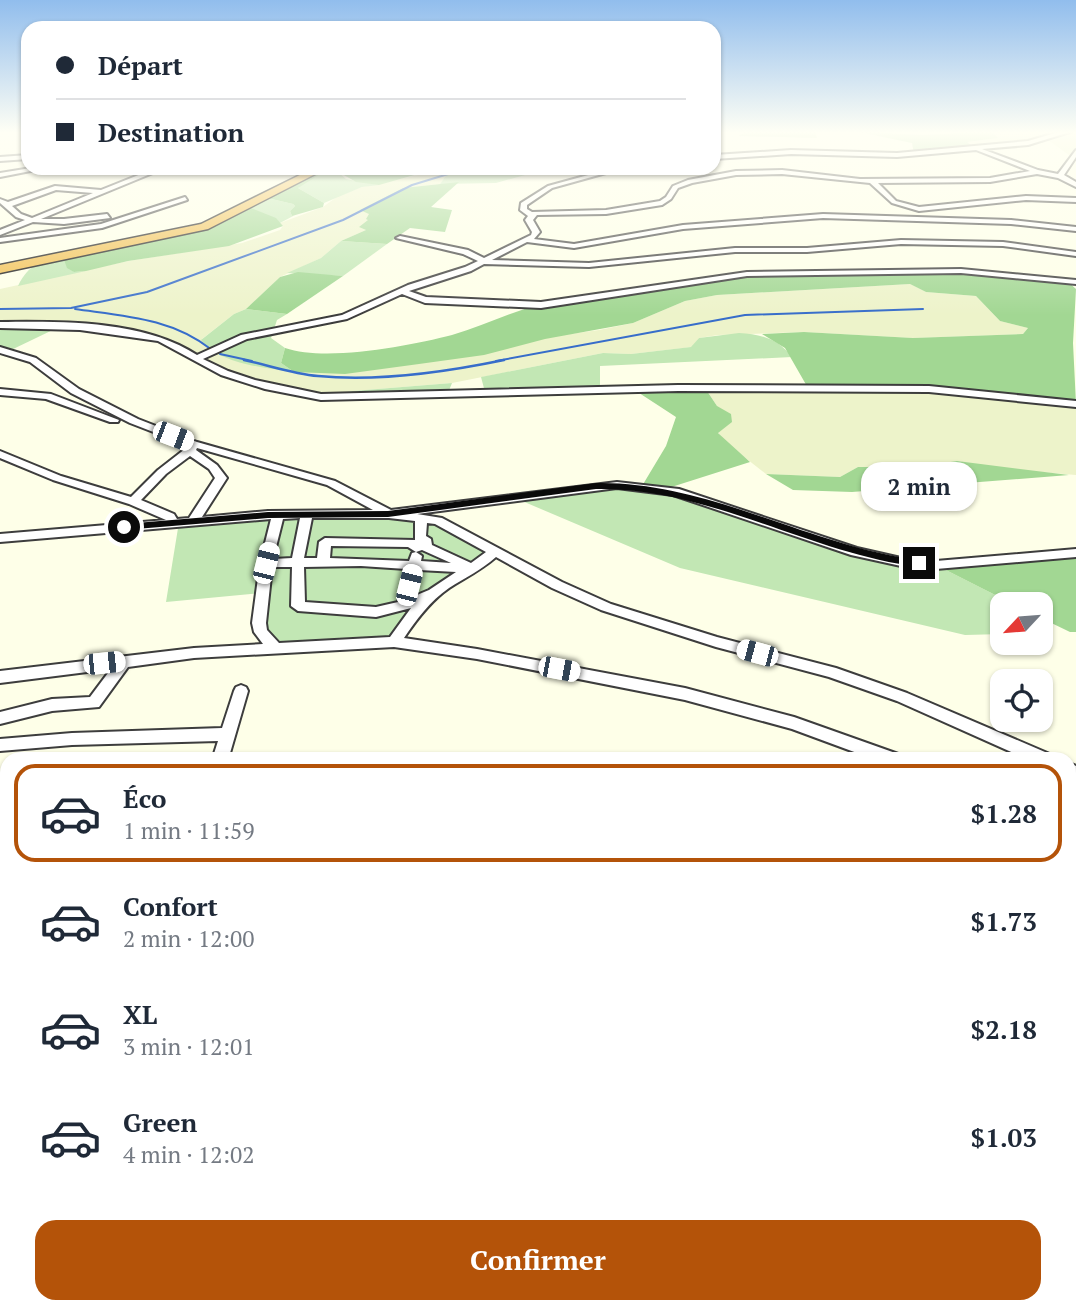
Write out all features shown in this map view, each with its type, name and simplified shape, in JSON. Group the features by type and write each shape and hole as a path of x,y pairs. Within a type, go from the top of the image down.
{"highway":[{"path":"0,269 204,227 273,192"}],"street":[{"path":"8,205 43,192"},
{"path":"0,233 31,219 79,204 100,192"},
{"path":"539,192 523,204 524,210 531,215 606,212 653,205 666,201 671,192"},
{"path":"884,192 894,202 919,209 1026,198 1076,200"},
{"path":"0,240 102,226 186,199"},
{"path":"0,201 18,215 65,222 161,208"},
{"path":"197,358 244,337 341,318 401,291 484,261 536,233 529,220 531,215"},
{"path":"526,240 574,246 683,227 831,216 1011,222 1076,229"},
{"path":"400,238 458,250 484,261 589,265 735,250 807,250 901,242 1003,244 1076,254"},
{"path":"401,291 425,300 541,305 747,274 961,271 1076,282"},
{"path":"0,325 61,326 159,339 213,368 285,391 347,399 553,390 916,389 1076,404"},
{"path":"0,350 33,360 75,391 192,447 214,467 221,478 194,521"},
{"path":"0,358 33,360"},
{"path":"0,391 47,396 192,447 331,483 388,514 450,526 556,585 606,607 716,642 855,680 914,702 1028,752"},
{"path":"133,501 192,447"},
{"path":"0,454 57,478 133,501 170,517 173,523"},
{"path":"0,538 278,515 388,514 596,486 631,486 682,494 855,552 901,562 936,565 1076,553"},
{"path":"274,647 261,632 259,623 266,563 278,515"},
{"path":"307,515 298,563 298,606 303,608 376,612 404,605 436,592 473,569 495,551"},
{"path":"323,562 328,515"},
{"path":"404,605 414,565 421,547 427,542 420,538 421,519"},
{"path":"325,542 411,543 473,569"},
{"path":"266,563 323,562 473,569"},
{"path":"394,642 409,619 436,592"},
{"path":"0,677 124,661 274,647 394,642 477,654 685,694 794,723 873,752"},
{"path":"0,718 52,705 94,703 124,661"},
{"path":"222,752 241,691"},
{"path":"0,745 72,738 228,734"}],"green space":[{"path":"273,192 305,192 324,203 323,207 292,216 290,211 295,206 293,204 263,197"},
{"path":"305,192 349,192 324,203"},
{"path":"348,192 395,192 361,210 370,214 369,220 360,227 366,230 341,241 321,258 280,277 246,309 234,314 202,339 215,352 294,372 599,330 633,323 685,301 717,295 910,284 926,292 976,296 1000,321 1028,328 1023,334 913,338 804,332 718,335 699,338 692,347 631,354 603,353 452,383 353,391 321,397 285,391 213,368 169,342 61,326 0,325 0,289 128,261 242,243 280,230 283,226 280,223 323,207"},
{"path":"395,192 447,192 431,207 452,210 445,232 410,228 387,244 341,241 366,230 359,227 368,220 366,219 369,214 360,210"},
{"path":"263,197 293,204 295,206 290,211 292,216 295,215 280,223 240,210"},
{"path":"251,208 276,218 283,226 229,246 128,261 86,271 74,272 67,268 63,257 188,231"},
{"path":"341,241 387,244 343,276 287,273 321,258"},
{"path":"63,257 74,272 86,271 18,286 31,268"},
{"path":"860,270 961,271 1067,281 1076,289 1073,343 1076,404 946,390 808,388 785,348 762,334 804,332 913,338 1023,334 1028,328 1000,321 976,296 926,292 910,284 717,295 685,301 633,323 545,339 484,355 345,374 294,372 281,363 285,348 302,352 345,353 414,344 452,335 543,304 582,296 741,277"},
{"path":"298,272 343,276 287,314 246,309 280,277"},
{"path":"246,309 287,314 277,320 271,338 285,348 281,363 294,372 231,360 219,355 201,340 234,314"},
{"path":"0,325 61,326 9,351 0,349"},
{"path":"739,333 768,339 781,346 792,357 600,366 600,390 485,392 481,377 603,353 631,354 691,347 699,338"},
{"path":"452,383 448,393 321,397 353,391"},
{"path":"705,388 929,389 1076,404 1076,475 1003,469 957,461 918,467 858,467 840,477 766,474 724,441 718,432 717,406"},
{"path":"705,388 717,406 731,414 732,422 718,433 750,462 662,490 642,486 666,446 676,417 633,389"},
{"path":"957,461 1069,475 852,492 793,490 766,474 840,477 858,467 918,467"},
{"path":"610,485 675,492 855,552 936,565 990,592 990,634 965,635 680,568 515,498"},
{"path":"351,515 439,520 465,530 496,548 448,584 394,642 274,647 261,632 261,593 166,602 179,522"},
{"path":"1076,553 1076,632 1054,624 1054,592 990,592 936,565"}],"waterway":[{"path":"0,309 71,308 147,292 343,220 398,192"},
{"path":"75,309 164,325 197,339 212,350"},
{"path":"496,361 745,315 923,309"},
{"path":"220,354 252,361"},
{"path":"244,360 309,375 341,378 435,372 504,360"}],"route":[{"path":"124,527 268,515 388,514 596,486 642,486 682,494 876,558 919,563"}]}
